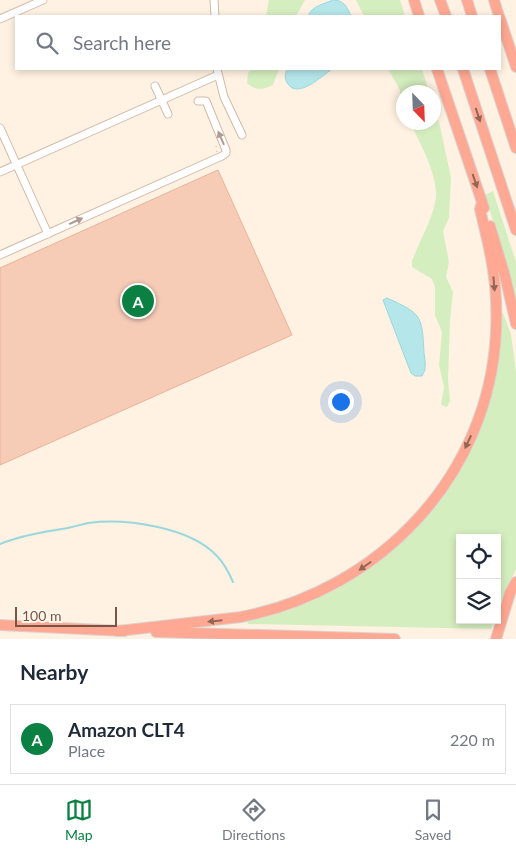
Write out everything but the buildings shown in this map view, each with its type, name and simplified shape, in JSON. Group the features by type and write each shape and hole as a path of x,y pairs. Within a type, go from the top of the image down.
{"highway":[{"path":"414,0 419,15"},
{"path":"440,0 446,15"},
{"path":"467,0 472,15"},
{"path":"494,0 499,15"},
{"path":"501,20 516,67"},
{"path":"437,70 505,276 516,324"},
{"path":"463,70 516,230"},
{"path":"490,70 516,148"},
{"path":"118,631 261,614 305,599 340,582 376,558 399,539 428,507 450,476 470,439 485,399 490,378 496,332 496,299 492,263 480,208 482,202"},
{"path":"496,639 510,593 516,582"},
{"path":"0,625 118,631 395,639"}],"street":[{"path":"0,19 43,0"},
{"path":"214,0 215,15"},
{"path":"0,172 161,100 217,72 224,97 242,135"},
{"path":"155,86 168,114"},
{"path":"0,255 226,153 209,106 206,101 198,101"},
{"path":"0,128 48,234"}],"green space":[{"path":"269,0 305,0 297,15 266,15"},
{"path":"356,0 400,0 405,15 364,15"},
{"path":"251,70 279,70 273,85 260,89 247,83 248,73"},
{"path":"389,70 422,70 427,85 397,85"},
{"path":"414,130 441,130 451,178 449,218 443,231 449,262 446,277 453,292 448,380 450,401 447,407 441,405 444,387 439,365 442,332 435,315 435,287 432,279 412,267 412,261 433,210 436,194 432,173"},
{"path":"493,191 516,262 516,301 485,195"},
{"path":"503,313 511,334 516,372 516,569 501,601 501,534 456,534 456,624 493,624 491,629 248,624 247,620 276,614 307,603 357,577 401,543 438,501 462,464 480,427 492,368 499,315"}],"water":[{"path":"337,0 346,7 350,15 309,15 322,4"},
{"path":"287,70 331,70 310,85 298,89 292,88 288,84 285,76"},
{"path":"387,298 414,312 421,323 425,365 425,371 422,376 415,376 411,373 383,300"}],"waterway":[{"path":"0,544 31,535 88,523 120,522 157,527 174,531 205,546 222,562 233,582"}],"place":[{"name":"Amazon CLT4","path":"138,301"}]}
